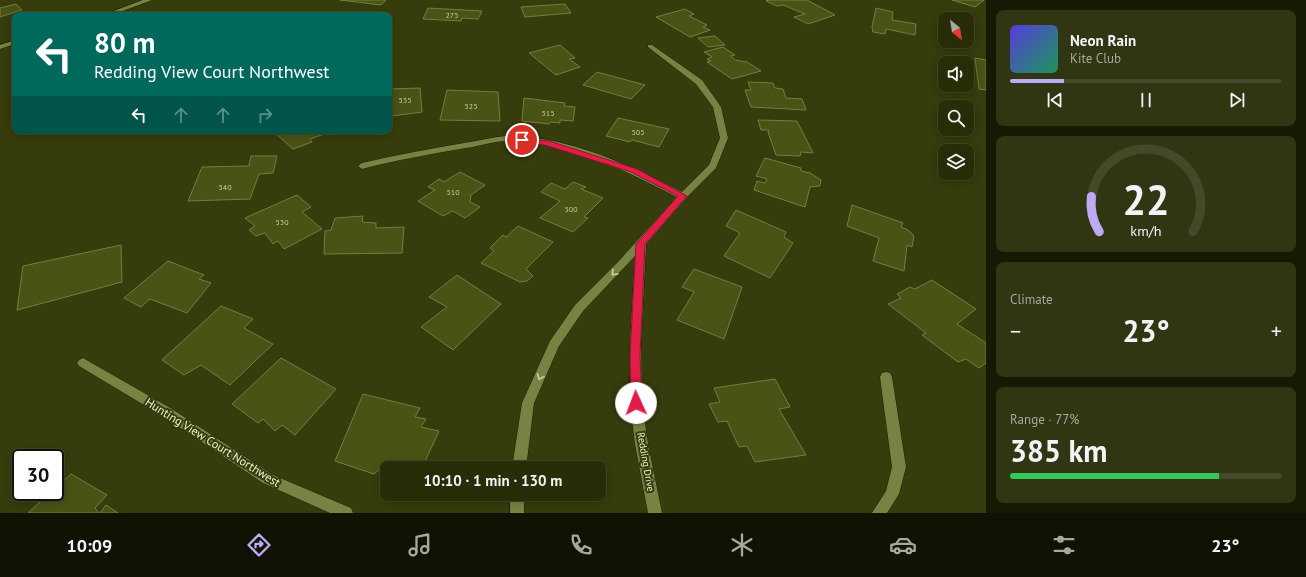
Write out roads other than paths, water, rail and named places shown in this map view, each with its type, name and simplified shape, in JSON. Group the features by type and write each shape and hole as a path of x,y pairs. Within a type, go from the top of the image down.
{"street":[{"path":"115,12 149,0"},
{"path":"0,47 12,43"},
{"path":"520,461 528,403 554,344 579,308 621,266 683,196 713,166 724,138 717,107 699,82 650,46"},
{"path":"362,166 400,156 509,139 546,142 634,171 683,196"},
{"name":"Redding Drive","path":"641,244 635,347 636,403 645,463 655,513"},
{"name":"Hunting View Court Northwest","path":"83,363 168,413 268,479 346,513"},
{"path":"879,513 892,494 899,467 886,377"},
{"path":"517,501 517,513"}]}
